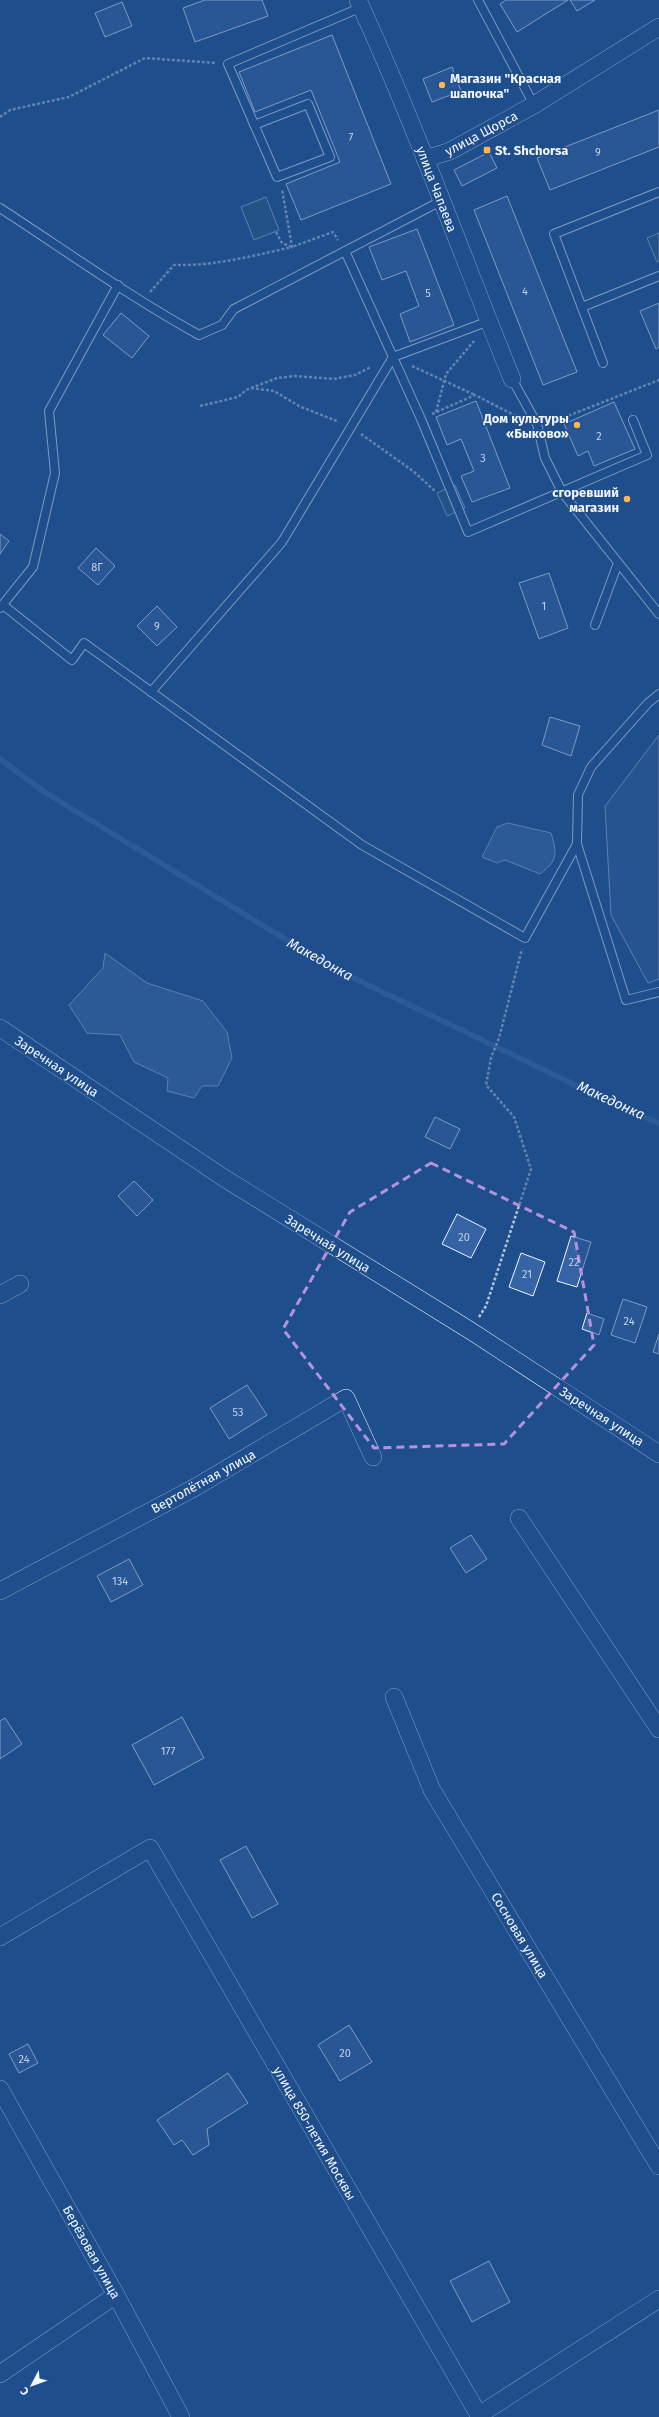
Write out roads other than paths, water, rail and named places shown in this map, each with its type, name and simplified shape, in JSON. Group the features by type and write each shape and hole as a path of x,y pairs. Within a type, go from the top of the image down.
{"street":[{"name":"улица Чапаева","path":"360,3 408,111 441,201 512,379"},
{"name":"улица Щорса","path":"425,159 450,151 534,105 659,27"},
{"name":"Заречная улица","path":"0,1028 224,1178 471,1331 659,1454"},
{"path":"0,1295 20,1284"},
{"name":"Вертолётная улица","path":"0,1591 194,1488 346,1398 374,1457"},
{"path":"519,1518 659,1729"},
{"name":"Сосновая улица","path":"394,1697 432,1790 659,2166"},
{"name":"улица 850-летия Москвы","path":"0,1937 150,1848 479,2416"},
{"name":"Берёзовая улица","path":"0,2089 116,2294 181,2417"},
{"path":"0,2374 116,2294"},
{"path":"479,2416 659,2299"}],"lane":[{"path":"478,0 534,105"},
{"path":"254,125 308,104 330,157 277,177 254,125 228,64 360,3"},
{"path":"603,363 554,234 659,192"},
{"path":"0,208 118,285 141,302 198,335 222,325 234,309 441,201"},
{"path":"345,251 421,420 468,532 647,455 633,420"},
{"path":"582,308 659,276"},
{"path":"118,285 49,411 55,473 33,567 2,607 72,660 84,643 362,845 525,938 577,844"},
{"path":"151,692 282,542 393,357 489,322"},
{"path":"512,379 538,427 546,458 562,492 659,614"},
{"path":"595,625 618,563"},
{"path":"659,694 648,703 591,767 578,795 577,844 626,1000 659,992"}],"waterway":[{"name":"Македонка","path":"0,759 46,793 331,967 629,1111 659,1123"}],"place":[{"name":"Магазин \"Красная шапочка\"","path":"442,85"},
{"name":"St. Shchorsa","path":"487,150"},
{"name":"Дом культуры «Быково»","path":"577,425"},
{"name":"сгоревший магазин","path":"627,499"}]}
